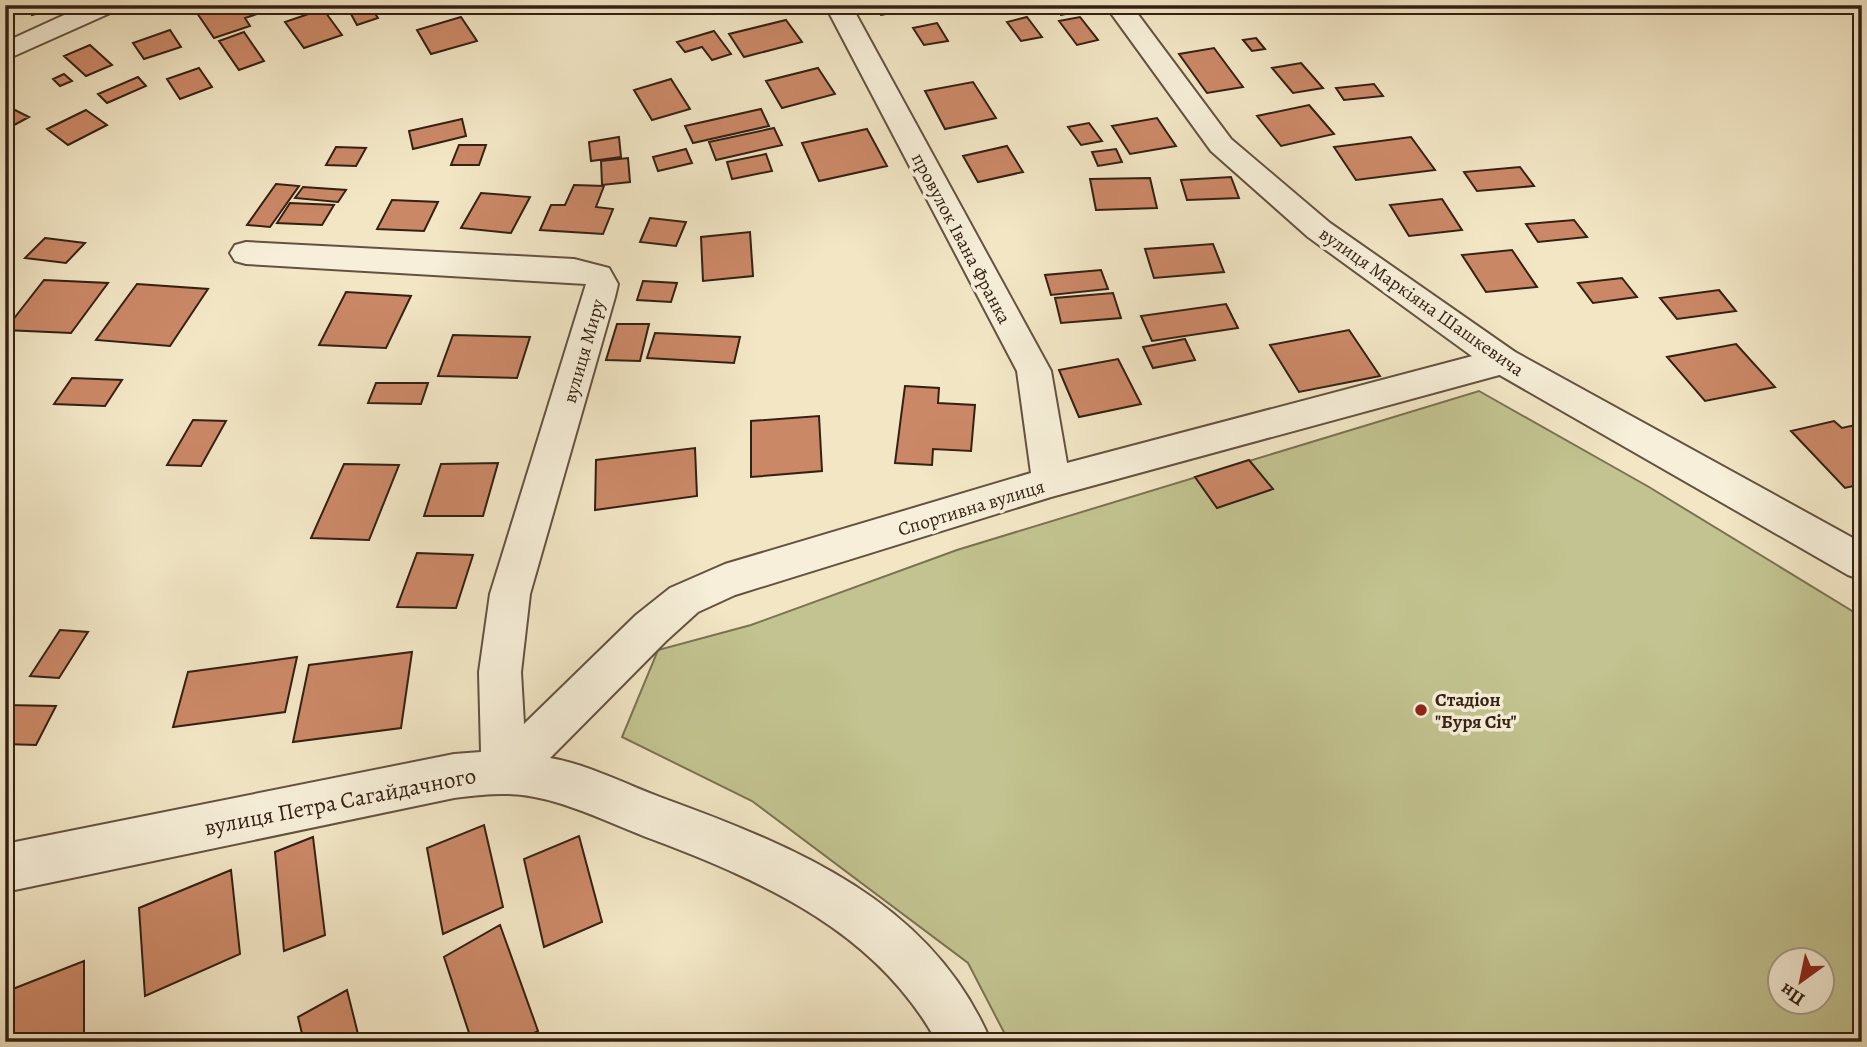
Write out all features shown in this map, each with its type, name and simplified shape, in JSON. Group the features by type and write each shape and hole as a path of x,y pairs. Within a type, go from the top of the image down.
{"street":[{"path":"5,52 108,5"},
{"name":"провулок Івана Франка","path":"838,5 1034,371 1051,482"},
{"name":"вулиця Маркіяна Шашкевича","path":"1118,5 1171,81 1221,145 1319,230 1503,361 1862,563"},
{"name":"вулиця Миру","path":"246,253 574,270 598,276 602,284 510,594 500,672 504,772"},
{"name":"Спортивна вулиця","path":"504,772 684,600 725,582 1051,482 1503,361"},
{"name":"вулиця Петра Сагайдачного","path":"5,868 454,776 504,772 556,781 755,855 843,905 887,940 936,990 965,1042"}],"green space":[{"path":"1479,391 1649,487 1862,617 1862,1042 1009,1042 968,963 752,801 622,737 658,650 751,625 957,550"}],"building":[{"path":"28,5 56,5 57,8 32,15"},
{"path":"222,5 250,5 257,14 245,18 250,26 214,38 197,13"},
{"path":"346,5 369,5 378,18 357,25"},
{"path":"707,5 743,5 714,14"},
{"path":"874,5 905,5 908,10 881,15"},
{"path":"1054,5 1088,5 1091,9 1061,15"},
{"path":"323,9 342,35 304,48 285,22"},
{"path":"461,17 477,41 431,54 417,30"},
{"path":"1027,17 1042,37 1021,41 1007,22"},
{"path":"1080,17 1098,40 1077,45 1059,21"},
{"path":"786,20 802,42 744,57 729,34"},
{"path":"937,23 948,41 924,45 913,28"},
{"path":"170,30 181,47 144,59 133,43"},
{"path":"714,31 731,54 712,60 702,47 685,52 677,42"},
{"path":"244,32 264,61 239,70 219,41"},
{"path":"1256,38 1265,49 1252,51 1243,40"},
{"path":"90,45 112,65 86,76 64,56"},
{"path":"1214,48 1243,87 1207,93 1179,54"},
{"path":"1301,63 1323,88 1293,93 1272,68"},
{"path":"199,68 212,87 180,99 167,79"},
{"path":"818,68 835,94 782,108 766,81"},
{"path":"64,74 72,81 60,86 53,79"},
{"path":"138,77 146,86 107,103 98,94"},
{"path":"671,79 690,109 652,120 634,90"},
{"path":"973,82 996,118 945,129 925,91"},
{"path":"1374,84 1383,96 1344,100 1336,88"},
{"path":"5,105 29,117 5,130"},
{"path":"1309,105 1334,134 1281,146 1257,116"},
{"path":"761,109 769,126 693,143 685,126"},
{"path":"86,110 107,125 68,145 47,129"},
{"path":"1157,118 1176,146 1130,154 1112,126"},
{"path":"462,119 466,136 413,149 409,131"},
{"path":"1089,123 1102,141 1081,145 1068,127"},
{"path":"774,128 782,145 716,160 709,142"},
{"path":"867,129 887,166 819,181 802,143"},
{"path":"619,137 621,157 591,161 589,142"},
{"path":"1411,137 1435,170 1356,180 1334,147"},
{"path":"459,145 486,145 479,165 451,165"},
{"path":"1007,146 1023,172 978,182 963,156"},
{"path":"336,147 366,148 356,166 326,165"},
{"path":"686,149 692,163 658,171 653,157"},
{"path":"1116,149 1122,162 1098,166 1092,152"},
{"path":"766,154 772,171 732,179 727,162"},
{"path":"628,158 630,182 602,185 601,161"},
{"path":"1520,167 1534,186 1477,191 1464,172"},
{"path":"1231,177 1239,198 1187,200 1181,180"},
{"path":"1150,178 1157,208 1096,210 1090,179"},
{"path":"276,184 299,186 270,227 247,225"},
{"path":"574,185 604,186 596,207 613,209 603,234 540,230 551,205 565,205"},
{"path":"303,187 346,190 338,202 295,198"},
{"path":"481,193 530,197 511,233 461,228"},
{"path":"1442,199 1462,230 1409,236 1390,205"},
{"path":"392,200 438,202 424,231 377,229"},
{"path":"290,203 334,205 322,225 277,223"},
{"path":"650,218 686,222 676,246 640,242"},
{"path":"1574,220 1587,237 1538,242 1526,224"},
{"path":"750,232 753,276 703,281 701,237"},
{"path":"45,238 85,243 66,263 25,258"},
{"path":"1213,244 1224,272 1154,278 1145,249"},
{"path":"1512,250 1537,287 1486,292 1462,255"},
{"path":"1101,270 1108,289 1051,295 1045,275"},
{"path":"1622,278 1637,297 1593,303 1578,283"},
{"path":"44,280 108,283 71,333 5,330"},
{"path":"643,281 677,283 671,302 637,300"},
{"path":"137,284 208,289 170,346 96,340"},
{"path":"1719,290 1736,311 1677,319 1660,298"},
{"path":"346,292 411,296 386,348 319,345"},
{"path":"1113,293 1121,318 1061,323 1055,298"},
{"path":"1226,304 1238,328 1152,341 1141,316"},
{"path":"617,324 649,324 640,361 606,360"},
{"path":"1349,330 1380,376 1299,392 1270,345"},
{"path":"655,333 740,337 734,363 647,358"},
{"path":"453,335 530,337 517,378 438,376"},
{"path":"1185,339 1195,360 1153,368 1143,347"},
{"path":"1736,344 1775,387 1705,401 1667,357"},
{"path":"1118,359 1141,404 1079,417 1059,370"},
{"path":"72,378 122,380 105,406 54,404"},
{"path":"376,383 428,383 421,404 368,403"},
{"path":"905,386 939,388 938,403 975,405 971,451 933,449 932,465 895,463"},
{"path":"819,416 822,471 751,477 751,421"},
{"path":"193,420 226,421 201,466 167,465"},
{"path":"1834,421 1842,428 1855,425 1862,432 1862,484 1845,488 1791,431"},
{"path":"695,448 697,496 595,510 596,460"},
{"path":"1249,460 1273,489 1217,508 1195,477"},
{"path":"498,463 483,516 424,516 441,464"},
{"path":"344,464 399,465 369,540 311,538"},
{"path":"417,553 473,555 456,608 397,607"},
{"path":"60,630 88,632 59,678 30,676"},
{"path":"412,652 401,728 293,742 309,665"},
{"path":"297,657 285,712 173,727 188,672"},
{"path":"5,705 56,706 36,745 5,744"},
{"path":"484,825 503,907 443,934 427,848"},
{"path":"579,836 602,922 544,947 524,859"},
{"path":"313,837 325,935 284,951 275,852"},
{"path":"231,870 240,954 145,996 139,908"},
{"path":"500,925 538,1031 518,1042 472,1042 444,957"},
{"path":"84,961 84,1042 5,1042 5,992"},
{"path":"347,990 360,1042 304,1042 298,1017"}],"place":[{"name":"Стадіон \"Буря Січ\"","path":"1421,710"}]}
